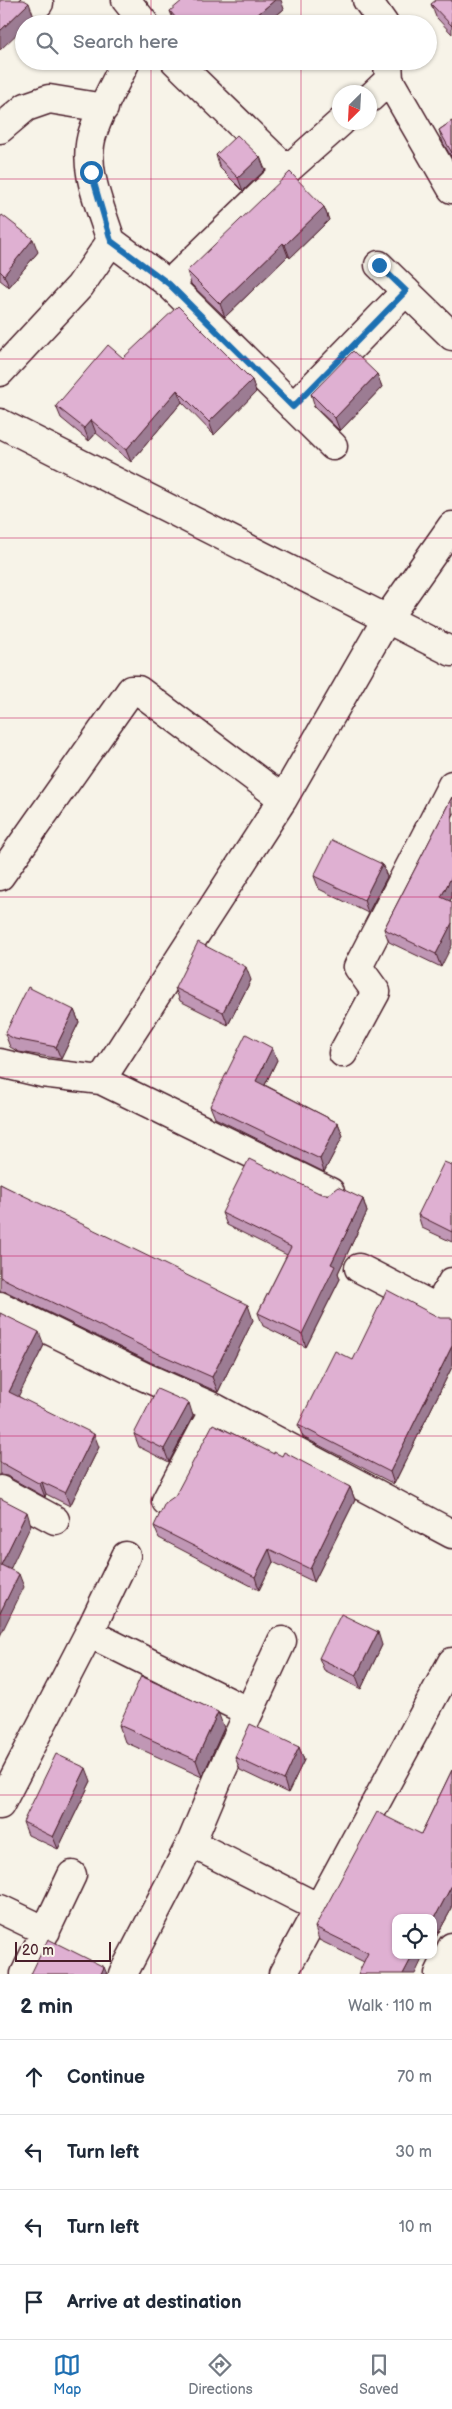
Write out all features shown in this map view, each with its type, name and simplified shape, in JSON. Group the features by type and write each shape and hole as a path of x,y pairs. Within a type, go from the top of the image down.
{"street":[{"path":"126,0 137,15"},
{"path":"367,0 378,15"},
{"path":"122,70 93,132 90,153 91,172 111,241 169,284 333,446"},
{"path":"184,70 288,170"},
{"path":"382,80 452,190"},
{"path":"0,128 26,107 49,100 104,108"},
{"path":"169,284 332,130"},
{"path":"0,372 80,286 111,241"},
{"path":"379,265 452,336"},
{"path":"293,407 406,291"},
{"path":"0,422 452,652"},
{"path":"101,1080 283,799 386,620 452,526"},
{"path":"0,876 131,690 138,690 283,799"},
{"path":"343,1053 376,992 358,967 452,785"},
{"path":"0,1063 42,1074 101,1080 330,1192"},
{"path":"359,1268 445,1312 452,1282"},
{"path":"0,1306 145,1377 215,1408 452,1534"},
{"path":"166,1501 215,1408"},
{"path":"0,1490 55,1520"},
{"path":"0,1805 89,1633 126,1556"},
{"path":"89,1633 249,1712"},
{"path":"123,1974 192,1843 218,1779 282,1641"},
{"path":"283,1974 317,1907 452,1662"},
{"path":"192,1843 317,1907"},
{"path":"25,1974 72,1875"},
{"path":"0,1909 46,1931"},
{"path":"439,1974 452,1947"}],"building":[{"path":"0,0 24,0 29,3 15,15 0,31"},
{"path":"183,0 275,0 257,15 173,15 170,11"},
{"path":"436,0 452,0 452,26 431,4"},
{"path":"452,121 452,153 439,130"},
{"path":"237,135 260,157 238,178 216,155"},
{"path":"290,172 324,207 285,245 283,243 220,304 187,271"},
{"path":"2,215 33,239 4,275 0,271 0,218"},
{"path":"178,306 252,380 209,422 177,390 126,450 91,420 84,428 56,406 108,345 123,358"},
{"path":"353,351 377,374 335,418 311,394"},
{"path":"452,797 452,876 441,897 452,902 452,923 436,954 384,929"},
{"path":"332,840 382,864 364,900 314,876"},
{"path":"198,942 246,967 223,1012 175,988"},
{"path":"28,987 74,1010 56,1047 15,1039 5,1034"},
{"path":"246,1034 272,1048 256,1081 338,1123 320,1159 210,1106"},
{"path":"249,1159 319,1193 327,1195 338,1187 363,1199 331,1264 335,1266 302,1334 258,1313 291,1247 222,1213"},
{"path":"444,1162 452,1165 452,1232 418,1215"},
{"path":"0,1184 248,1305 212,1377 146,1348 0,1277"},
{"path":"387,1290 440,1318 452,1318 452,1346 390,1472 298,1425 335,1351 353,1360"},
{"path":"0,1313 39,1332 9,1392 94,1434 65,1493 42,1482 40,1484 0,1463"},
{"path":"157,1389 189,1403 164,1449 134,1434"},
{"path":"213,1424 274,1454 274,1452 282,1456 284,1452 350,1487 310,1569 269,1549 255,1577 154,1526 165,1503 175,1496"},
{"path":"0,1498 27,1512 1,1565 19,1574 0,1613"},
{"path":"341,1614 378,1632 356,1676 319,1658"},
{"path":"141,1676 218,1712 196,1760 119,1725"},
{"path":"250,1724 299,1747 284,1780 235,1757"},
{"path":"56,1754 86,1768 53,1837 23,1822"},
{"path":"452,1770 452,1885 437,1914 392,1914 392,1959 411,1959 403,1974 358,1974 368,1953 315,1927 377,1812 421,1834"},
{"path":"48,1939 104,1967 101,1974 31,1974"}],"route":[{"path":"91,172 111,241 169,284 293,407 406,291 379,265"}]}
